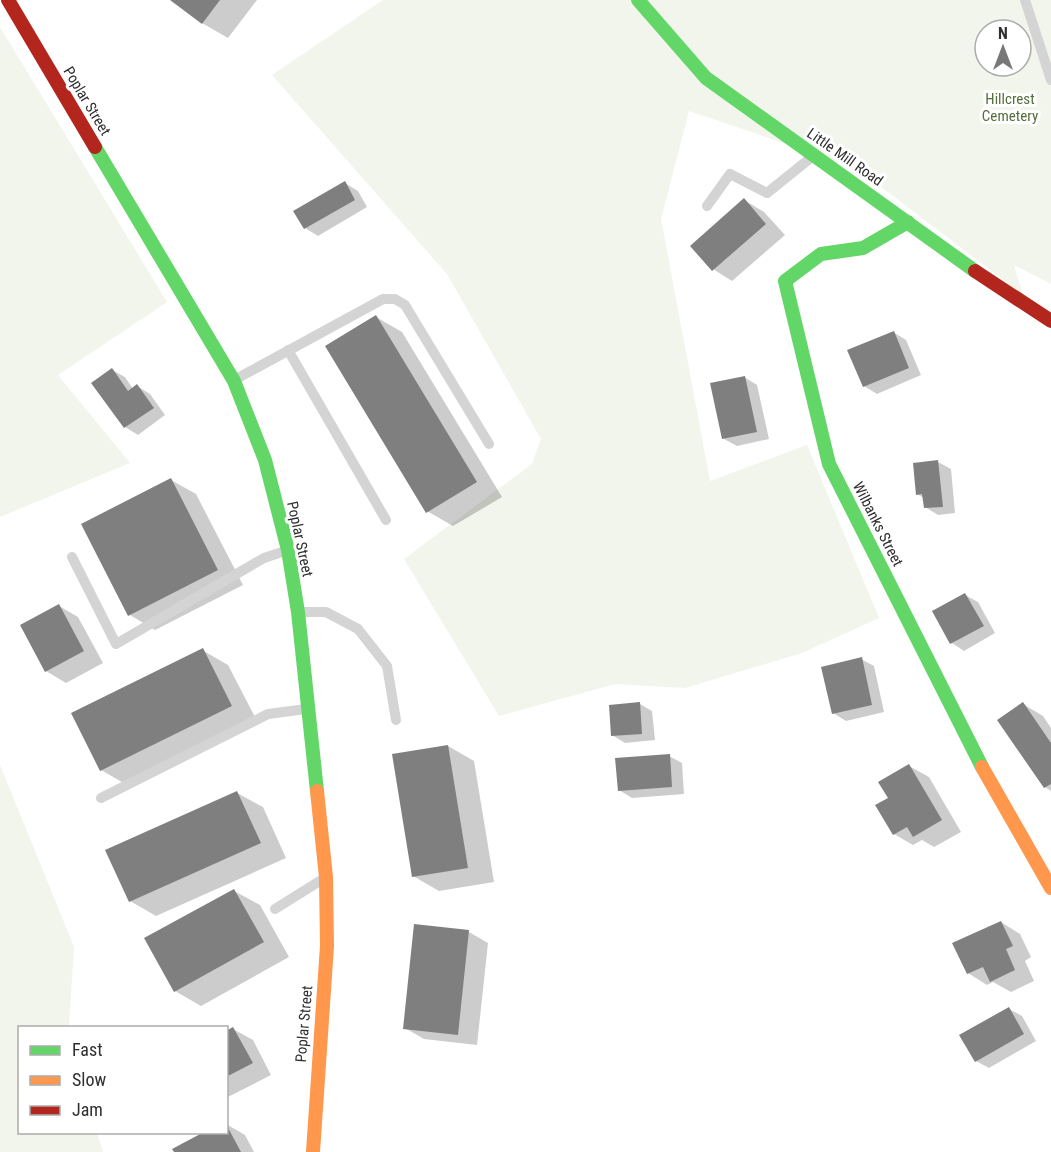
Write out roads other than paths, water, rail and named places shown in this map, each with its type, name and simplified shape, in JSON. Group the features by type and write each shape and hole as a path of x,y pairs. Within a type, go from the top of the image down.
{"street":[{"name":"Poplar Street","path":"8,0 234,381 265,460 288,550 298,612 326,877 327,946 313,1152"},
{"name":"Little Mill Road","path":"638,0 706,78 813,156 1051,321"},
{"name":"Wilbanks Street","path":"908,222 863,248 821,254 785,281 829,464 991,784 1051,888"}],"lane":[{"path":"1025,0 1051,80"},
{"path":"707,206 730,174 767,193 813,156"},
{"path":"234,381 383,299 395,299 405,305 489,444"},
{"path":"288,350 386,520"},
{"path":"72,557 116,644 264,558 288,550"},
{"path":"298,612 326,612 358,629 387,666 396,720"},
{"path":"101,798 268,714 308,709"},
{"path":"274,909 326,877"}],"park label":[{"name":"Hillcrest Cemetery","path":"1010,108"}]}
